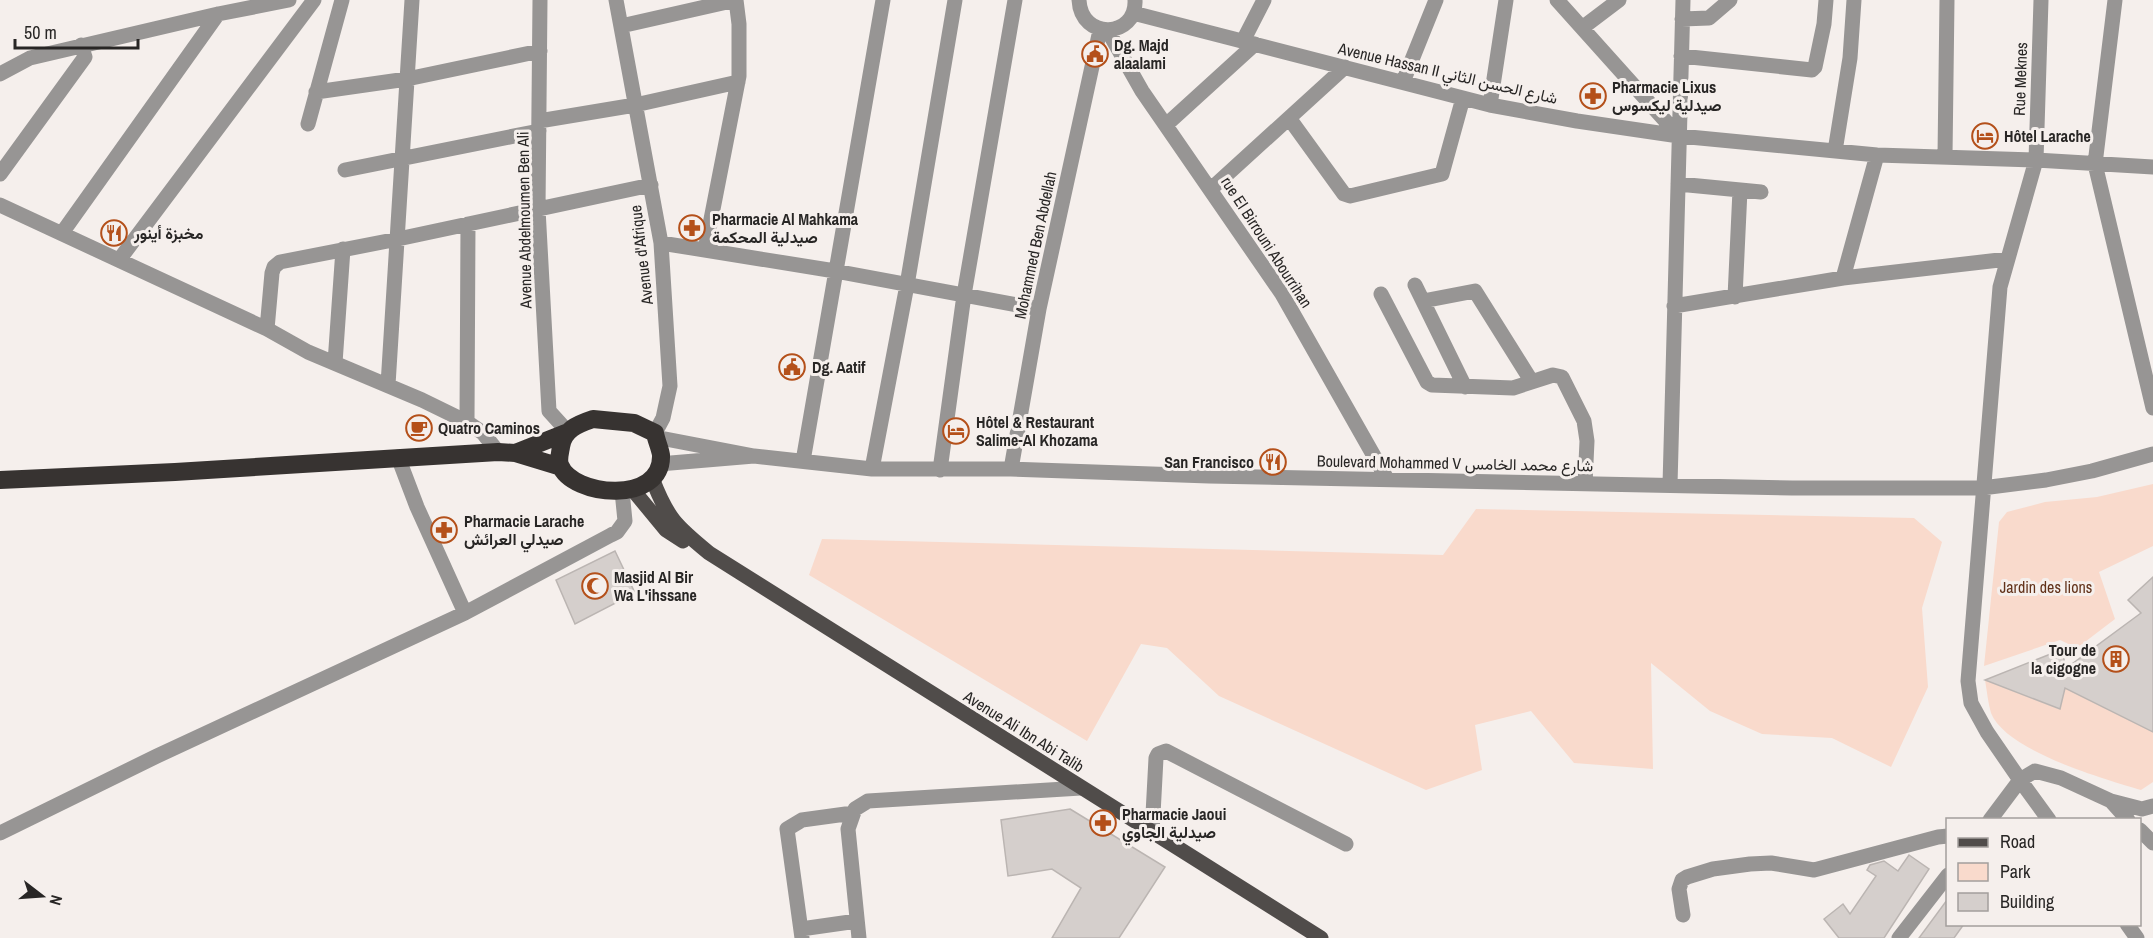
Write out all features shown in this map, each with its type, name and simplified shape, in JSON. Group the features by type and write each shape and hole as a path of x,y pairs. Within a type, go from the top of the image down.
{"highway":[{"path":"507,452 561,467 570,477 587,485 605,490 627,491 656,471 661,454 655,435 634,423 593,419 580,423 562,439 561,467"},
{"path":"0,480 507,452 568,432"}],"main road":[{"path":"656,471 662,504 672,519 709,553"},
{"path":"627,491 666,530 678,539 709,553"},
{"name":"Avenue Ali Ibn Abi Talib","path":"709,553 1321,938"}],"street":[{"path":"0,74 30,58 218,14 289,0"},
{"path":"119,260 314,0"},
{"path":"308,124 342,0"},
{"path":"388,386 412,0"},
{"name":"Avenue Abdelmoumen Ben Ali","path":"540,0 538,209 549,411 568,432"},
{"name":"Avenue d'Afrique","path":"616,0 661,243 670,386 663,418 655,435"},
{"path":"621,26 736,0 740,46 738,82 705,250"},
{"path":"803,461 883,0"},
{"path":"872,469 907,285 955,0"},
{"path":"940,470 964,295 1015,0"},
{"name":"rue El Birrouni Abourrihan","path":"1079,0 1082,15 1086,21 1104,30 1142,91 1282,294 1387,479"},
{"path":"1166,125 1249,43 1264,0"},
{"path":"1403,82 1436,0"},
{"path":"1490,105 1506,0"},
{"path":"1557,0 1679,136"},
{"path":"1582,28 1619,0"},
{"path":"1670,485 1683,0"},
{"path":"1682,19 1709,18 1730,0"},
{"path":"1681,56 1812,70 1815,67 1824,24 1826,0"},
{"path":"1835,151 1850,58 1854,0"},
{"path":"1945,156 1947,0"},
{"name":"Rue Meknes","path":"2041,0 2036,160 2000,287 1968,681 1971,703 1987,732 2048,818"},
{"path":"2115,0 2095,164 2153,408"},
{"path":"1104,30 1123,25 1134,6"},
{"name":"Avenue Hassan II شارع الحسن الثاني","path":"1134,6 1249,43 1490,105 1577,121 1679,136 1877,155 1945,156 2153,167"},
{"path":"62,233 218,14"},
{"name":"Mohammed Ben Abdellah","path":"1011,469 1040,309 1104,30"},
{"path":"0,174 86,57 81,45"},
{"path":"316,92 407,79 540,51"},
{"path":"1211,189 1345,67"},
{"path":"345,170 738,82"},
{"path":"1289,118 1344,194 1350,196 1442,174 1463,98"},
{"path":"1843,278 1877,155"},
{"path":"1678,184 1761,192"},
{"path":"267,329 272,273 277,263 651,185"},
{"path":"1735,297 1740,190"},
{"path":"0,205 267,329 308,352 467,422 507,452"},
{"path":"467,422 468,224"},
{"path":"661,243 835,271 1040,309"},
{"path":"335,363 343,249"},
{"path":"1674,306 1843,278 2008,259"},
{"path":"1415,285 1465,387"},
{"path":"1423,301 1475,291 1532,382"},
{"path":"1382,294 1428,382 1432,385 1513,388 1553,375 1562,376 1584,421 1587,441 1585,484"},
{"name":"Boulevard Mohammed V شارع محمد الخامس","path":"655,435 754,456 872,469 1011,469 1209,476 1792,488 1982,488 2046,480 2101,469 2153,454"},
{"name":"Boulevard Mohammed V شارع محمد الخامس","path":"656,471 754,456"},
{"path":"398,457 417,507 465,613"},
{"path":"0,832 157,756 465,613 617,532 625,521 627,491"},
{"path":"1152,833 1156,758 1158,754 1166,751 1346,844"},
{"path":"1991,818 2020,780 2035,771 2061,777 2111,801 2142,809 2153,806"},
{"path":"859,938 848,830 855,809 868,801 1081,789"},
{"path":"2111,801 2127,818"},
{"path":"853,813 802,820 787,829 801,934 857,921"},
{"path":"2141,832 2153,843"},
{"path":"1683,915 1679,889 1682,880 1713,869 1771,863 1814,870 1946,836"},
{"path":"1899,938 1946,876"}],"green space":[{"name":"Jardin des lions","path":"2153,484 2153,546 2099,572 2115,619 2077,648 2060,640 1984,666 1999,522 2007,512 2045,502 2097,497"},
{"path":"1476,509 1914,518 1942,542 1922,608 1928,687 1891,767 1832,738 1762,734 1710,711 1651,663 1653,769 1574,763 1531,711 1475,725 1482,770 1426,790 1219,696 1167,648 1141,644 1087,741 809,575 822,539 1443,555"},
{"path":"1985,680 2059,709 2065,688 2153,732 2153,782 2141,790 2058,762 2016,740 2000,727 1991,713"}],"building":[{"name":"Masjid Al Bir Wa L'ihssane","path":"615,551 635,593 575,624 556,580"},
{"name":"Tour de la cigogne","path":"2153,577 2153,732 2065,688 2060,709 1985,680 2063,649 2065,669 2141,613 2128,600"},
{"path":"1070,809 1165,867 1119,938 1052,938 1081,888 1052,869 1008,876 1001,820"},
{"path":"1909,855 1929,869 1884,938 1839,938 1824,919 1843,904 1850,914 1876,876 1867,870 1870,865 1884,861 1898,871"},
{"path":"1946,901 1946,926 1963,926 1954,938 1919,938"}],"place":[{"name":"Dg. Majd alaalami","path":"1095,54"},
{"name":"Pharmacie Lixus صيدلية ليكسوس","path":"1593,96"},
{"name":"Hôtel Larache","path":"1985,136"},
{"name":"Pharmacie Al Mahkama صيدلية المحكمة","path":"692,228"},
{"name":"مخبزة أينور","path":"114,233"},
{"name":"Dg. Aatif","path":"792,367"},
{"name":"Quatro Caminos","path":"419,428"},
{"name":"Hôtel & Restaurant Salime-Al Khozama","path":"956,431"},
{"name":"San Francisco","path":"1273,462"},
{"name":"Pharmacie Larache صيدلي العرائش","path":"444,530"},
{"name":"Masjid Al Bir Wa L'ihssane","path":"595,586"},
{"name":"Tour de la cigogne","path":"2116,659"},
{"name":"Pharmacie Jaoui صيدلية الجاوي","path":"1103,823"}]}
